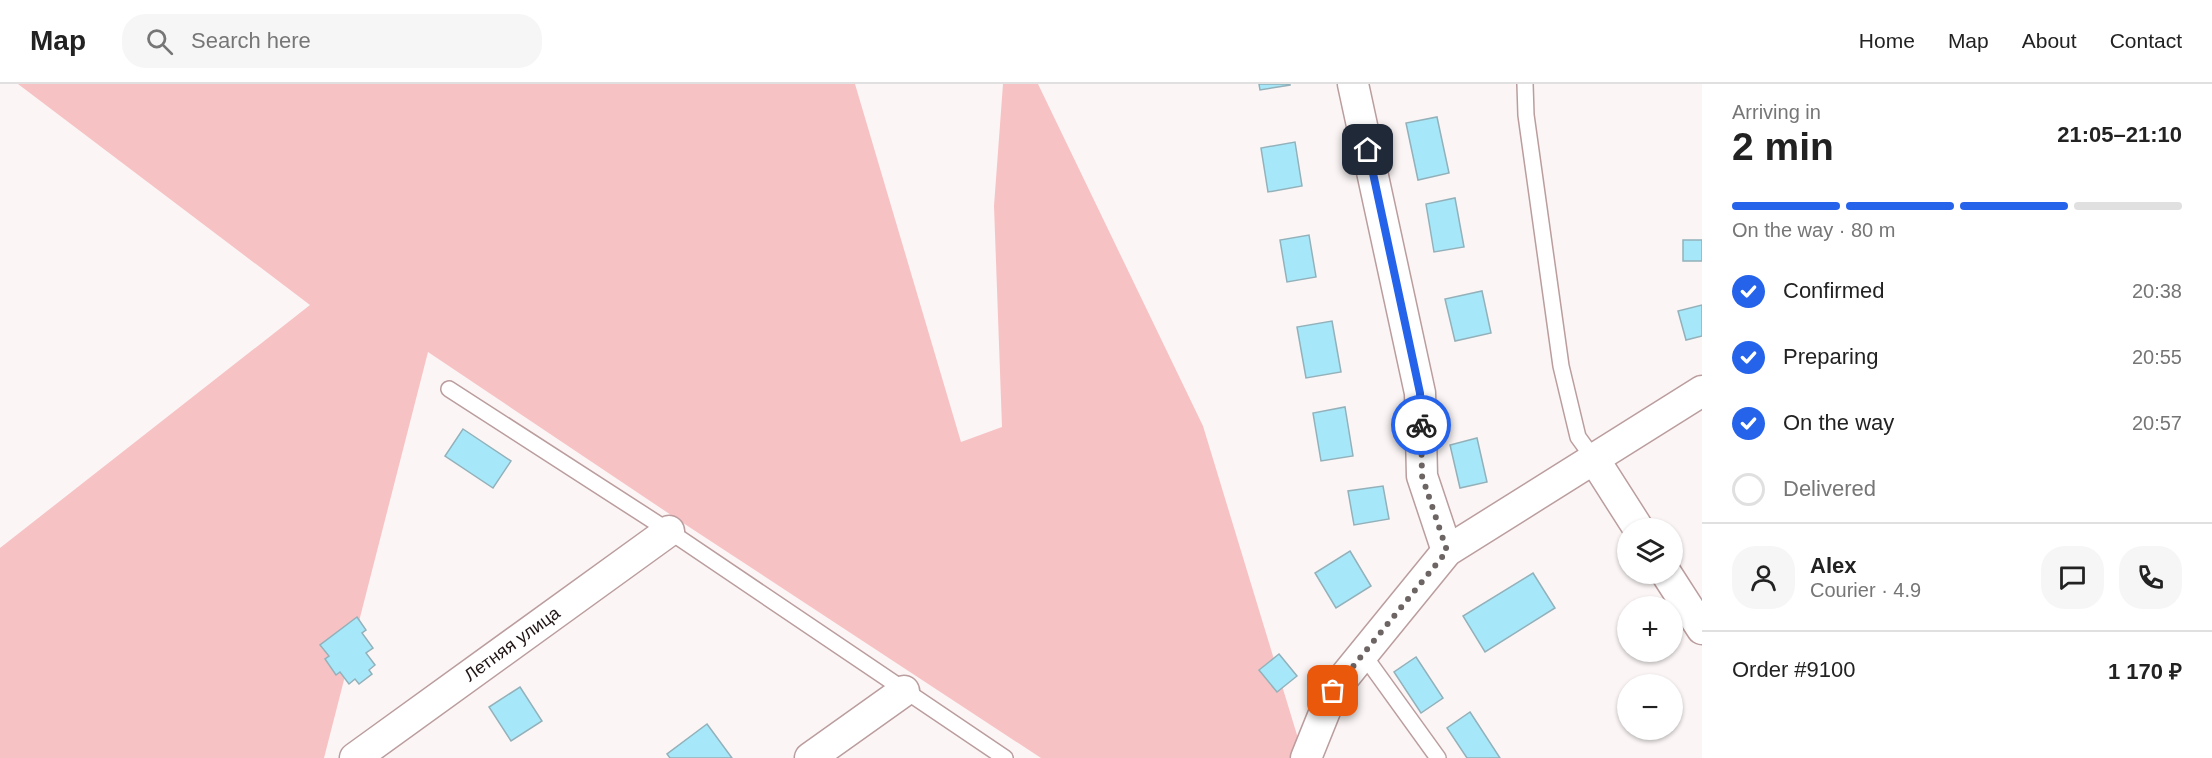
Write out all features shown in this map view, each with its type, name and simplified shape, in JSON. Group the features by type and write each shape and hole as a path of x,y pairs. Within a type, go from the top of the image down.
{"street":[{"path":"1353,84 1420,393 1422,476 1447,551"},
{"path":"1306,758 1333,691 1447,551 1702,391"},
{"path":"1594,459 1632,518"},
{"name":"Летняя улица","path":"355,758 669,531"},
{"path":"1673,584 1702,629"},
{"path":"810,758 904,691"}],"lane":[{"path":"1525,84 1526,115 1562,366 1578,437 1594,459"},
{"path":"449,389 669,531 1005,758"},
{"path":"1363,654 1438,758"}],"shaded area":[{"path":"18,84 855,84 961,442 1002,427 994,206 1003,84 1038,84 1203,426 1304,758 1041,758 428,352 324,758 0,758 0,548 310,305"}],"building":[{"path":"1259,84 1290,84 1290,85 1260,90"},
{"path":"1437,117 1449,173 1418,180 1406,123"},
{"path":"1295,142 1302,186 1268,192 1261,148"},
{"path":"1455,198 1464,247 1434,252 1426,204"},
{"path":"1309,235 1316,277 1287,282 1280,240"},
{"path":"1683,240 1702,240 1702,261 1683,261"},
{"path":"1482,291 1491,333 1455,341 1445,299"},
{"path":"1702,305 1702,336 1686,340 1678,311"},
{"path":"1332,321 1341,372 1306,378 1297,327"},
{"path":"1345,407 1353,456 1321,461 1313,413"},
{"path":"463,429 511,461 493,488 445,456"},
{"path":"1477,438 1487,482 1460,488 1450,445"},
{"path":"1383,486 1389,519 1354,525 1348,491"},
{"path":"1350,551 1371,586 1336,608 1315,573"},
{"path":"1533,573 1555,608 1485,652 1463,616"},
{"path":"357,617 366,630 362,633 373,648 366,653 375,665 369,670 372,674 359,684 355,679 349,684 340,672 336,675 325,659 329,656 320,645"},
{"path":"1279,654 1297,676 1277,692 1259,670"},
{"path":"1416,657 1443,698 1421,713 1394,672"},
{"path":"520,687 542,721 511,741 489,707"},
{"path":"1470,712 1500,758 1467,758 1447,728"},
{"path":"707,724 732,758 670,758 667,754"}],"way so far":[{"path":"1333,691 1447,551 1422,476 1421,425"}],"route":[{"path":"1368,150 1420,393 1421,425"}]}
